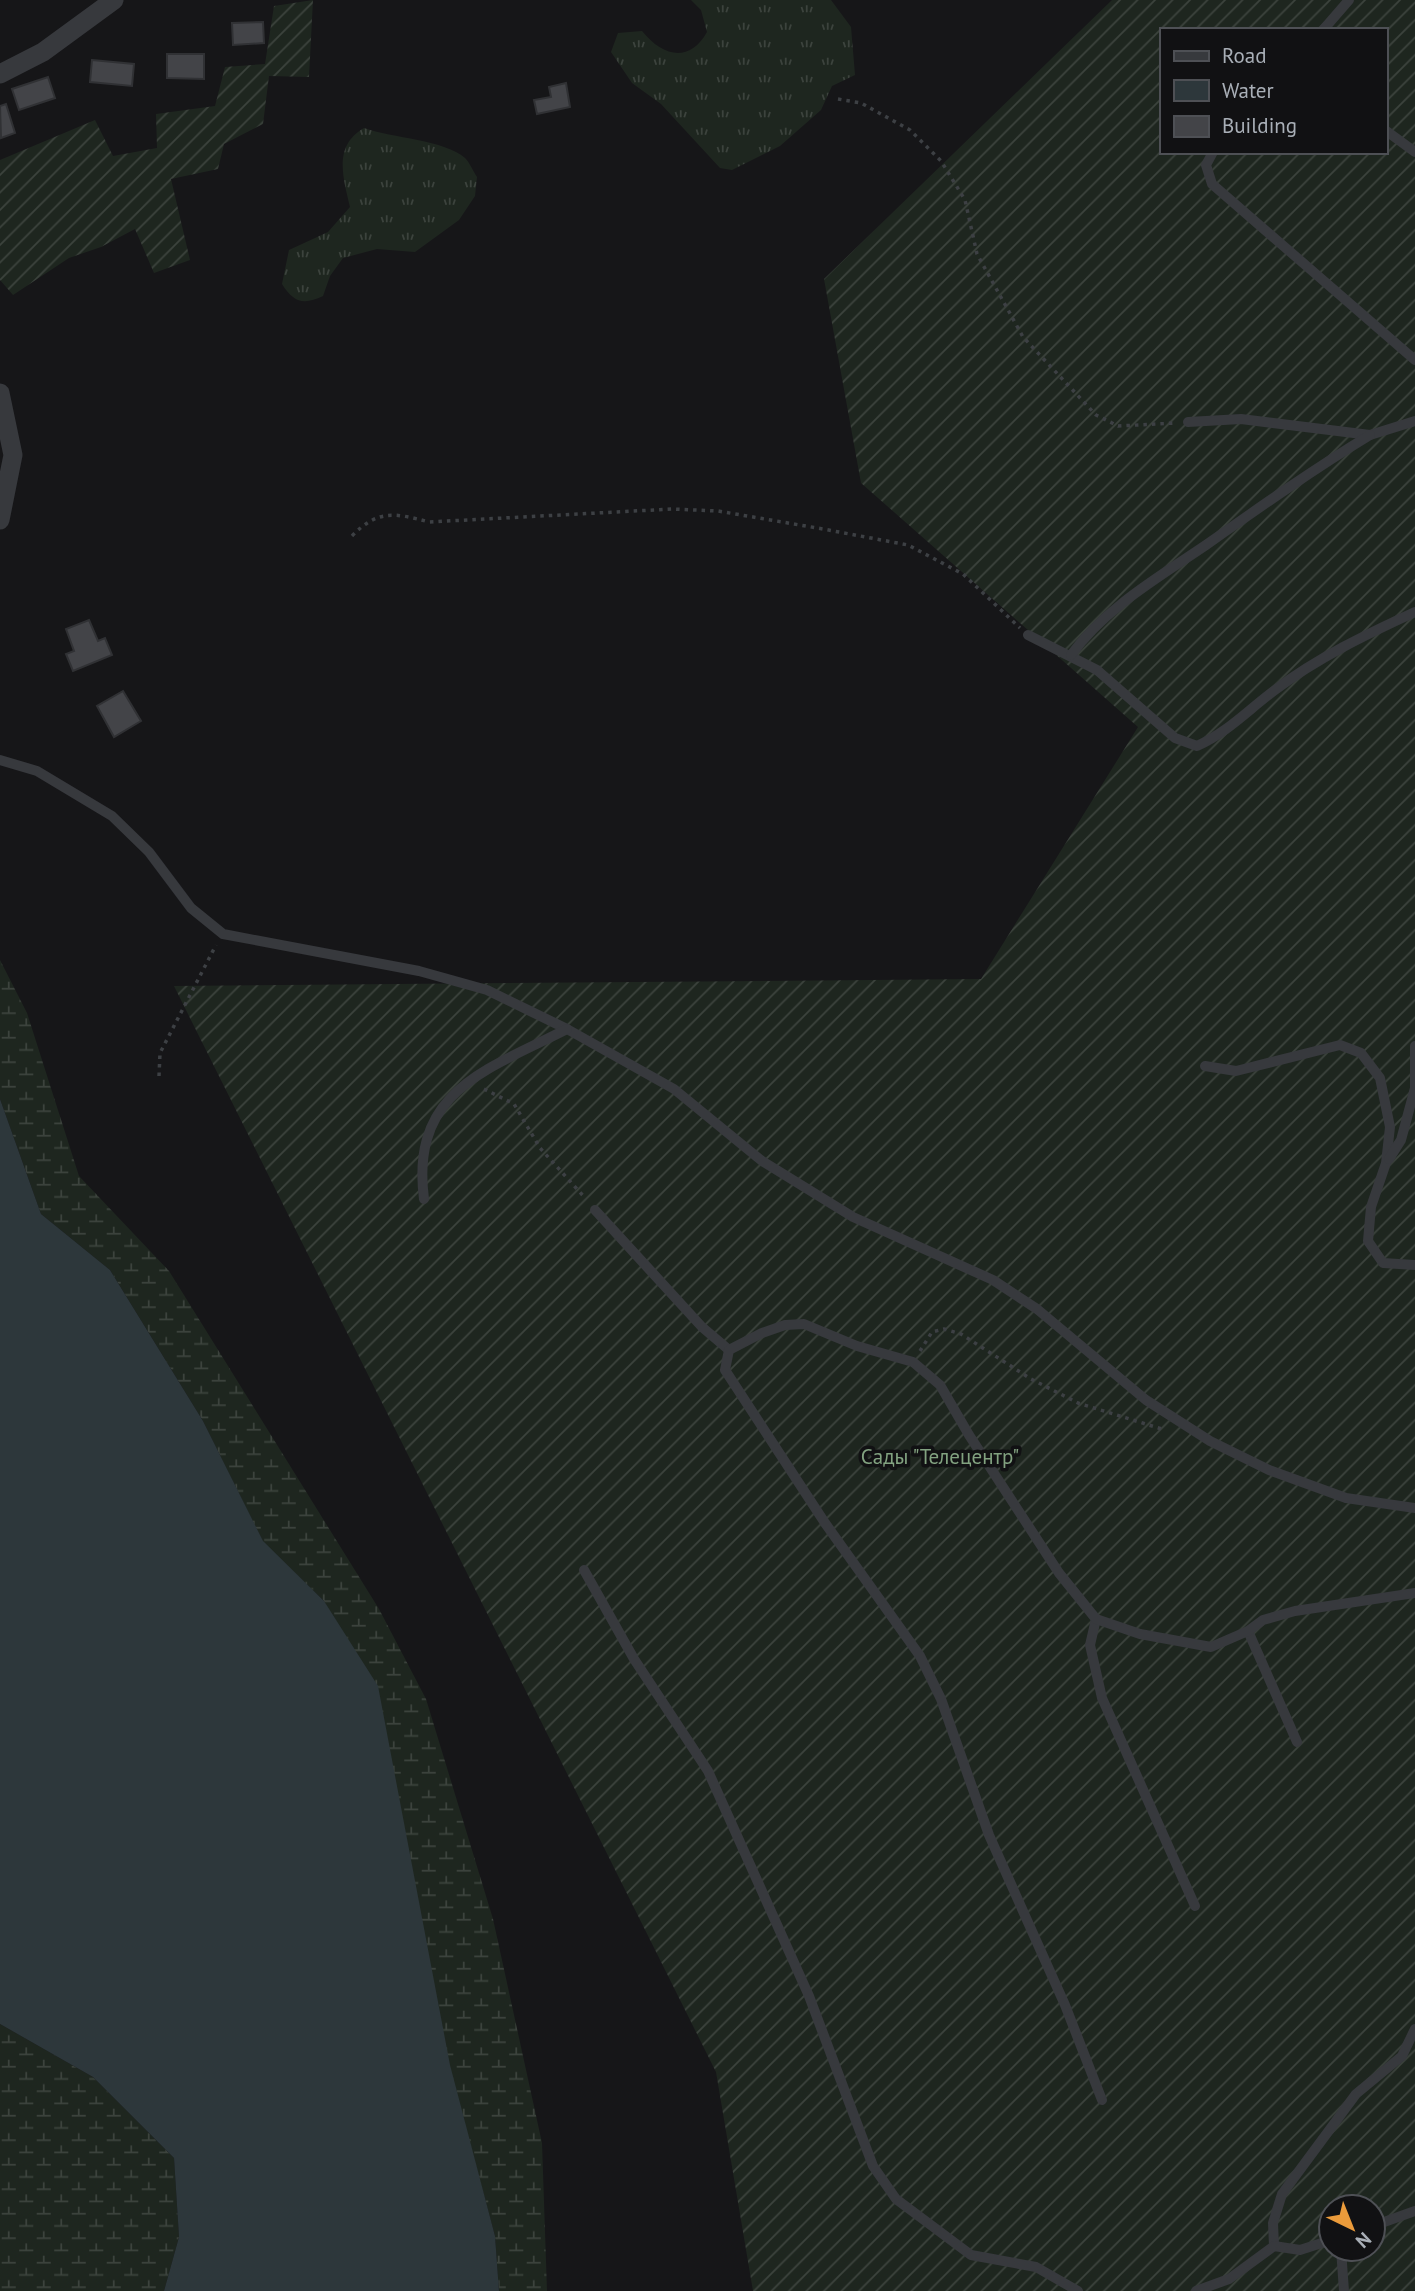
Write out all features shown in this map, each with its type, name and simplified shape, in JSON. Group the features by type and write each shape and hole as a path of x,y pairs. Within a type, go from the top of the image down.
{"street":[{"path":"0,74 43,52 114,0"},
{"path":"0,393 13,455 0,520"}],"lane":[{"path":"1325,28 1349,0"},
{"path":"1387,131 1415,152"},
{"path":"1212,154 1206,165 1212,184 1415,360"},
{"path":"1188,422 1241,419 1370,435"},
{"path":"1071,655 1090,629 1160,577 1370,435 1415,421"},
{"path":"1027,635 1097,670 1175,738 1197,746 1222,734 1276,689 1366,634 1415,611"},
{"path":"0,760 37,771 112,816 149,852 191,908 223,934 419,971 488,990 567,1029 674,1089 762,1161 853,1217 993,1280 1037,1309 1146,1400 1210,1441 1269,1470 1346,1498 1415,1508"},
{"path":"424,1199 421,1176 428,1130 443,1105 467,1080 567,1029"},
{"path":"1205,1066 1236,1071 1340,1045 1361,1053 1380,1078 1390,1127 1386,1163 1371,1207 1368,1241 1383,1262 1415,1265"},
{"path":"1386,1163 1401,1140 1415,1088 1415,1046"},
{"path":"595,1210 702,1327 729,1350"},
{"path":"729,1350 785,1325 804,1324 857,1346 913,1362 940,1385 969,1435 1059,1573 1096,1619 1140,1634 1211,1647 1248,1631 1263,1620 1294,1611 1415,1593"},
{"path":"729,1350 725,1370 825,1523 920,1656 954,1732 989,1835 1065,2005 1102,2099"},
{"path":"584,1570 634,1659 708,1771 809,1996 831,2062 873,2166 896,2199 971,2255 1036,2267 1079,2291"},
{"path":"1096,1619 1090,1646 1102,1698 1195,1906"},
{"path":"1248,1631 1297,1742"},
{"path":"1274,2246 1273,2223 1282,2194 1356,2094 1402,2056 1415,2029"},
{"path":"1387,2221 1415,2211"},
{"path":"1196,2291 1229,2279 1274,2246 1300,2250 1317,2245"},
{"path":"1342,2263 1344,2291"}],"path":[{"path":"838,99 861,103 910,130 941,161 965,200 977,254 1023,337 1096,415 1118,426 1188,422"},
{"path":"352,536 366,522 396,513 429,522 672,509 718,511 908,545 963,574 1027,635"},
{"path":"159,1076 160,1053 201,970 223,934"},
{"path":"467,1080 514,1104 540,1148 595,1210"},
{"path":"913,1362 932,1332 944,1329 961,1334 1031,1379 1078,1403 1174,1434"}],"green space":[{"path":"313,0 309,77 269,76 263,124 224,144 218,169 171,179 190,260 154,273 135,229 101,247 69,258 13,295 0,280 0,160 95,120 113,156 157,148 156,114 215,106 225,67 265,64 274,6"},
{"path":"691,0 831,0 851,27 855,75 832,86 821,110 780,146 732,170 720,168 661,104 632,83 611,52 618,33 642,31 667,51 675,53 692,49 707,32 701,10"},
{"name":"Сады \"Телецентр\"","path":"1112,0 1415,0 1415,2291 753,2291 716,2072 174,986 981,979 1138,727 861,483 824,279"},
{"path":"364,128 432,143 456,152 467,160 477,177 475,196 459,220 415,252 377,249 343,258 330,276 323,296 310,301 295,299 282,284 289,250 328,232 350,207 343,174 344,153 354,135"},
{"path":"0,960 27,1013 79,1176 169,1271 379,1609 426,1699 493,1919 542,2143 547,2291 499,2291 495,2236 324,1601 263,1542 203,1421 110,1270 41,1214 0,1099"},
{"path":"0,2024 93,2077 174,2158 179,2237 164,2291 0,2291"}],"water":[{"path":"0,1099 41,1214 110,1270 203,1421 263,1541 324,1601 378,1686 450,2065 495,2236 499,2291 164,2291 179,2237 174,2158 93,2077 0,2024"}],"building":[{"path":"263,22 264,43 233,45 232,23"},
{"path":"167,54 204,54 204,79 167,78"},
{"path":"92,60 134,64 132,86 90,82"},
{"path":"48,77 55,98 19,110 12,89"},
{"path":"566,83 570,107 537,114 534,100 551,97 549,87"},
{"path":"6,104 15,133 1,138 0,106"},
{"path":"89,620 98,641 105,638 112,655 73,671 66,654 74,651 66,629"},
{"path":"123,691 141,721 114,737 97,706"}]}
